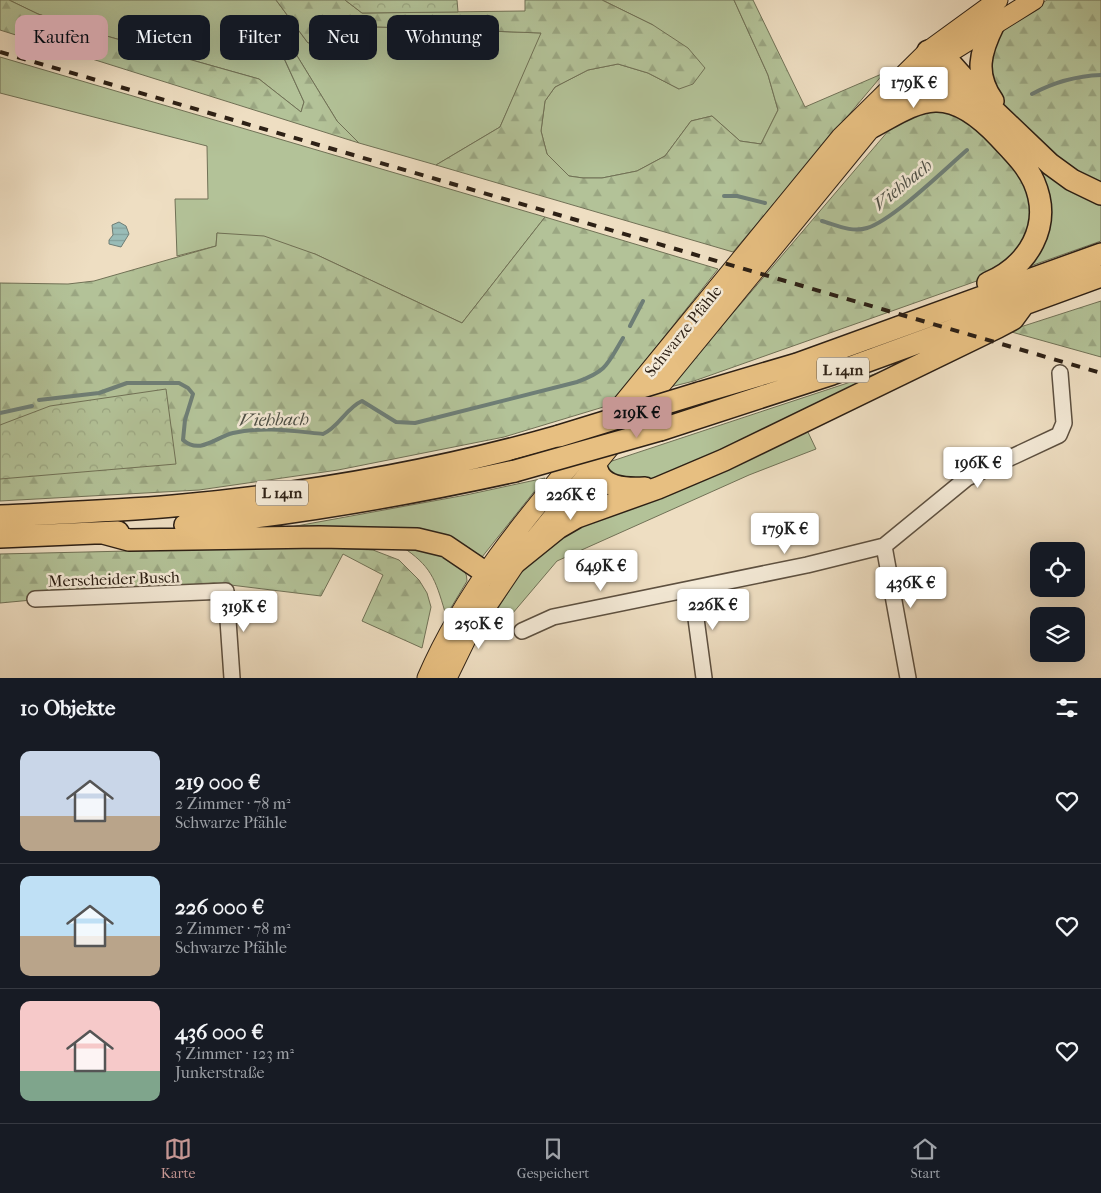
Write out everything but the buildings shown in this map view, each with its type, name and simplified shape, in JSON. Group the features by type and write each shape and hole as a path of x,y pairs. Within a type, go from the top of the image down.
{"highway":[{"path":"994,24 982,51 980,71 988,94 1008,124"},
{"path":"935,58 980,119 1019,158 1030,174 1039,199 1038,228 1028,253 1002,277 962,297 945,310"},
{"path":"935,58 1050,164 1072,180 1101,194"},
{"path":"872,127 906,109 933,101 954,104 980,119"},
{"name":"L 141n","path":"0,516 173,506 324,488 450,464 559,436 797,364 1101,254"},
{"name":"L 141n","path":"0,537 103,533 308,511 407,494 515,471 660,430 815,380 1101,276"},
{"path":"103,533 129,540 310,537 417,539 446,546 486,573 497,573 506,570 520,557 568,521 658,488 781,434 998,328 1013,319 1024,304"},
{"path":"603,428 596,444 595,464 602,478 613,486 620,488 658,488"}],"main road":[{"path":"935,58 998,0"},
{"path":"935,58 1034,0"},
{"name":"Schwarze Pfähle","path":"447,678 470,631 520,557 872,127 935,58"},
{"name":"Schwarze Pfähle","path":"428,678 458,616 486,573 562,475 603,428 841,137 935,58"}],"street":[{"path":"522,631 552,617 807,565 884,546 967,478 1059,435 1064,423 1060,373"},
{"path":"884,546 908,678"},
{"path":"692,589 704,678"},
{"name":"Merscheider Busch","path":"35,599 226,591 232,678"}],"green space":[{"path":"0,0 9,0 41,15 15,15 15,35 0,30"},
{"path":"9,0 276,0 287,15 220,15 220,60 285,60 304,102 301,112 259,79 192,60 210,60 210,15 118,15 118,39 108,36 108,15 38,14"},
{"path":"276,0 345,0 362,13 525,11 525,0 602,0 653,25 688,48 705,68 693,84 679,89 648,73 618,64 588,70 555,87 545,101 541,131 547,154 569,176 583,178 602,178 637,171 665,156 691,121 712,116 740,141 761,144 778,110 768,75 734,0 753,0 805,107 884,73 733,252 436,165 500,127 541,33 499,31 499,15 387,15 387,27 377,27 377,15 309,15 308,43 299,31 299,15 287,15"},
{"path":"345,0 457,0 458,12 362,13"},
{"path":"602,0 734,0 768,75 778,110 761,144 740,141 712,116 691,121 665,156 637,171 602,178 569,176 547,154 541,131 545,101 555,87 588,70 618,64 648,73 679,89 653,25"},
{"path":"1047,0 1101,0 1101,183 1077,173 1051,155 1000,104 985,70 1003,28"},
{"path":"377,27 387,27 387,60 499,60 499,31 542,33 500,127 436,165 359,143 337,121 299,59 299,31 309,43 309,60 377,60"},
{"path":"108,36 118,39 118,60 192,60 259,79 301,112 304,102 285,60 299,59 337,121 359,143 95,60 108,60"},
{"path":"0,57 545,217 462,323 315,254 217,233 216,246 177,256 175,199 208,199 207,146 0,93"},
{"path":"955,77 1101,198 1101,241 1022,269"},
{"path":"916,110 961,112 1014,166 1024,182 1030,199 1031,216 1027,235 1015,253 988,277 694,381 670,387 889,130 905,115"},
{"path":"545,217 718,269 610,405 504,437 338,470 199,490 0,501 0,283 68,284 94,281 216,246 217,233 264,236 315,254 462,323"},
{"path":"1101,301 1101,357 1008,331"},
{"path":"914,361 665,475 643,482 607,473 606,463"},
{"path":"166,389 176,464 0,479 0,425 50,406"},
{"path":"806,428 816,449 749,475 557,561 501,627 486,627 509,591 506,587 540,546 567,529"},
{"path":"545,478 482,557 466,546 441,537 269,531 466,495"},
{"path":"590,480 623,494 559,519"},
{"path":"401,546 442,555 460,564 465,572 467,581 449,611 445,612 431,574 419,560"},
{"path":"301,547 373,550 399,560 419,580 427,593 431,607 422,648 362,621 383,575 343,554 321,596 214,583 0,603 0,554"}],"water":[{"path":"119,222 126,226 129,234 121,247 109,244 109,240 113,235 112,225"}],"waterway":[{"name":"Viehbach","path":"1032,94 1065,80 1101,75"},
{"name":"Viehbach","path":"822,221 856,230 878,223 904,205 967,150"},
{"name":"Viehbach","path":"724,196 737,196 765,203"},
{"name":"Viehbach","path":"630,326 643,301"},
{"name":"Viehbach","path":"39,400 99,393 127,383 179,383 188,388 193,394 185,420 183,440 189,444 196,446 208,444 233,433 256,430 323,434 334,427 351,408 362,401 396,422 415,423 577,382 601,370 623,338"},
{"name":"Viehbach","path":"0,413 32,406"}],"railway":[{"path":"0,52 1101,373"}]}
